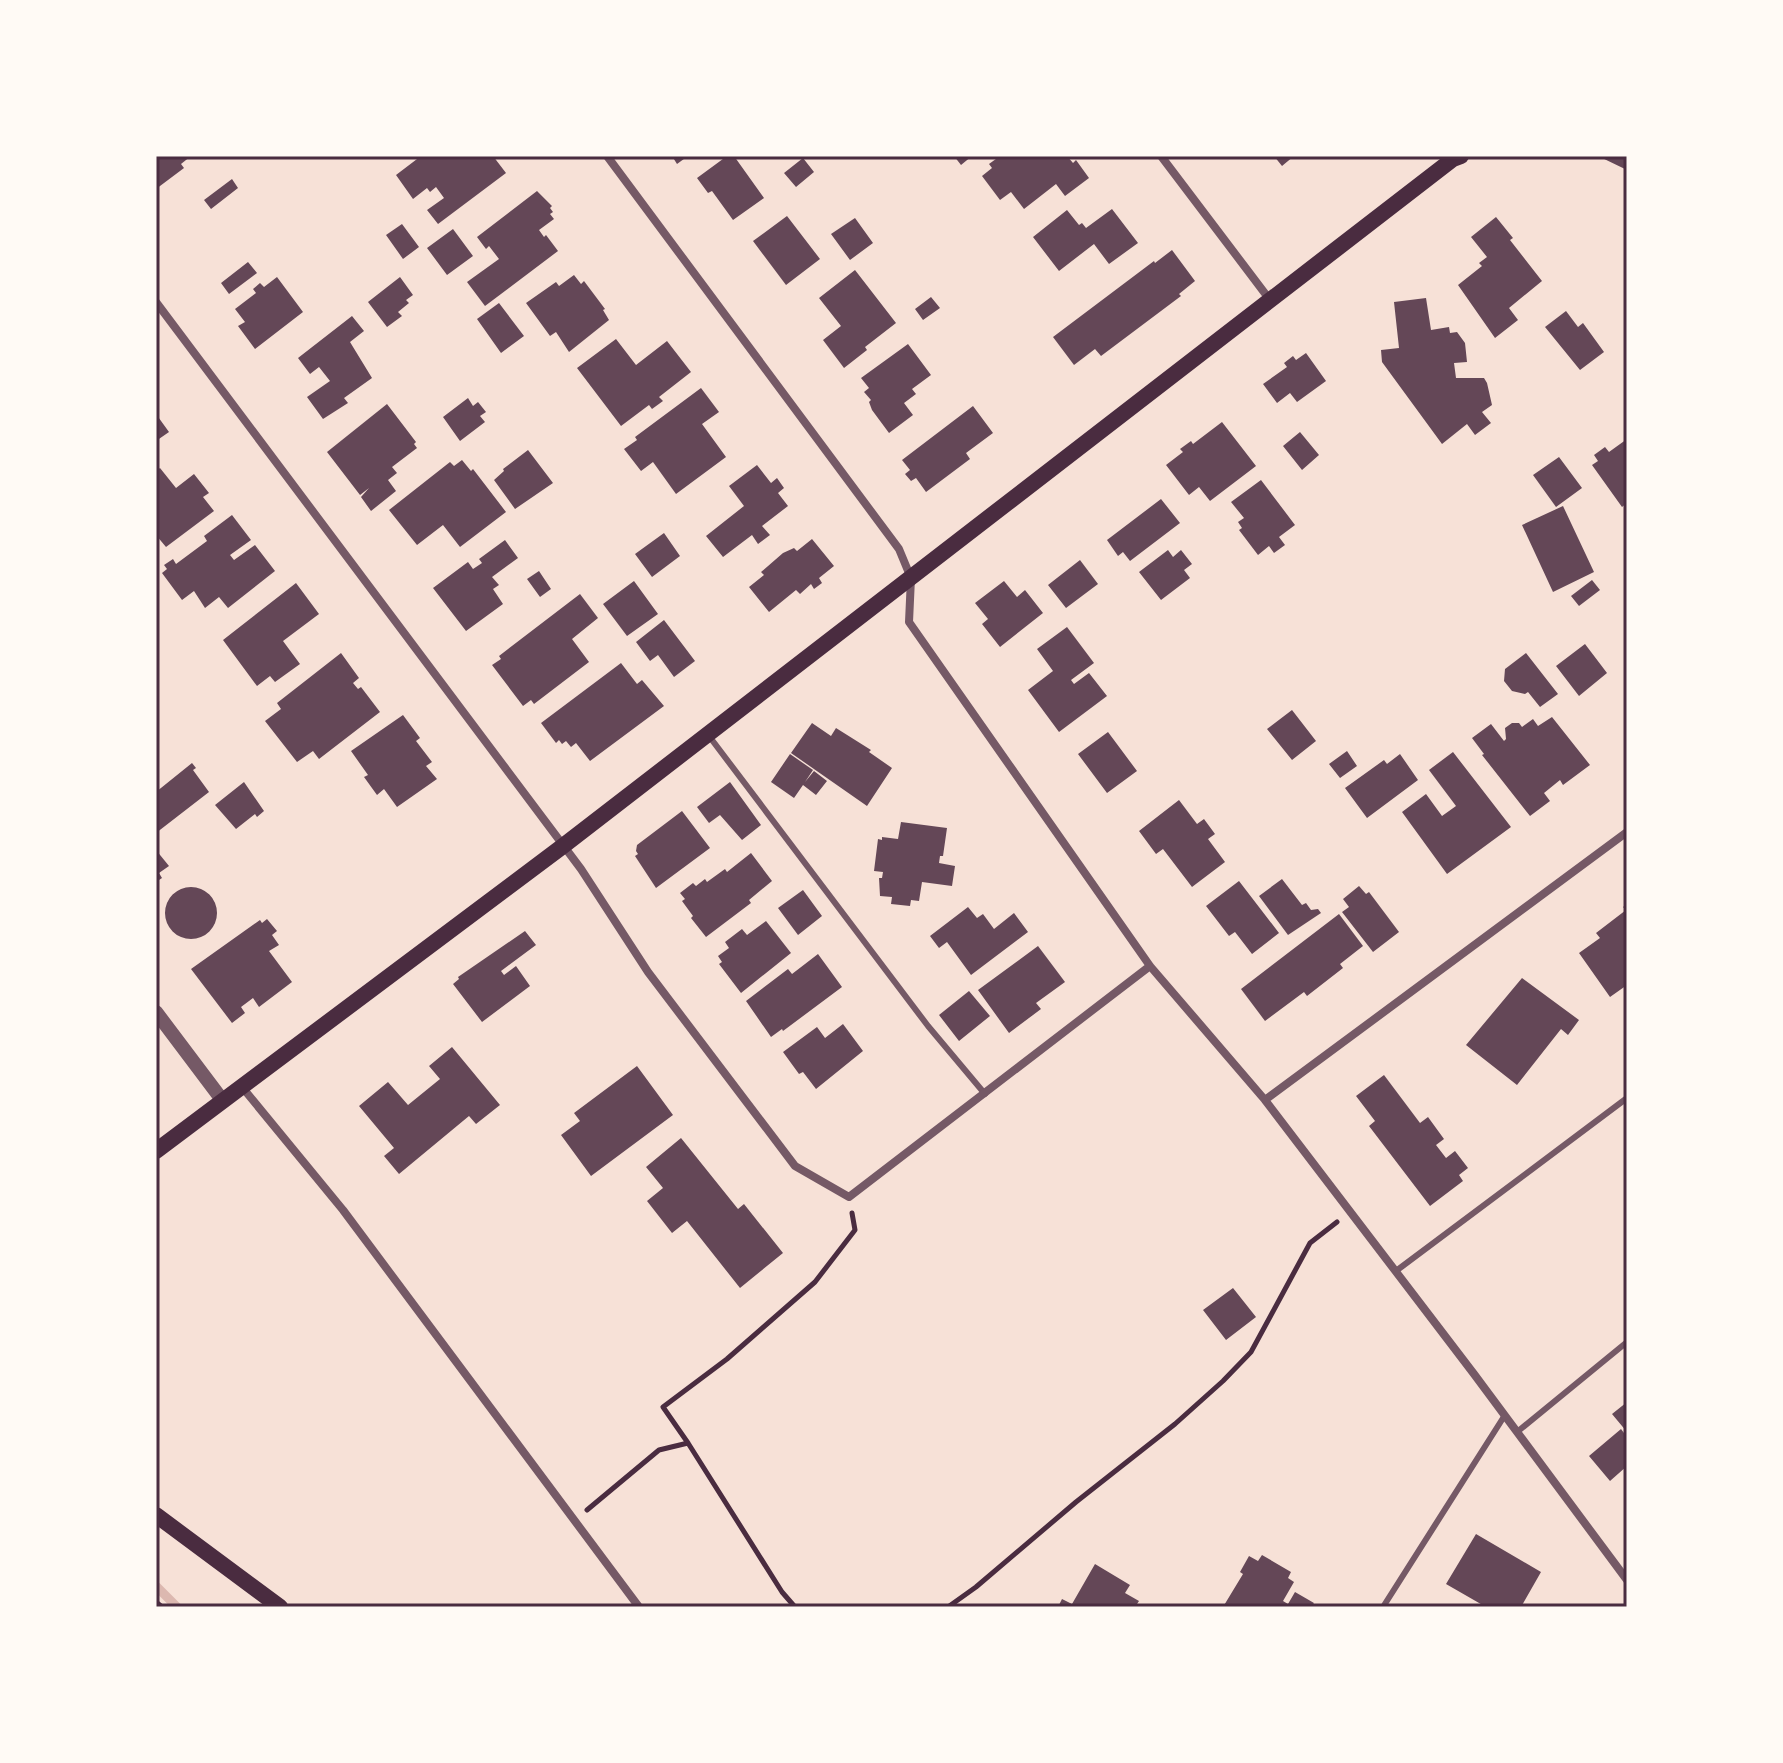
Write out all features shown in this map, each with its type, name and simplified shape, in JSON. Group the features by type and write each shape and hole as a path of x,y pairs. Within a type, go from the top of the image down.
{"main road":[{"path":"156,1151 563,846 1456,157"},
{"path":"156,1515 280,1607"}],"street":[{"path":"607,156 894,541 911,578 909,622 1150,966 1265,1100 1627,1580"},
{"path":"1161,156 1270,300"},
{"path":"156,302 586,877 648,972 795,1166 849,1197 1150,966"},
{"path":"1265,1100 1627,832"},
{"path":"156,1012 223,1101"},
{"path":"242,1087 343,1210 639,1607"}],"lane":[{"path":"708,735 928,1026 985,1094"},
{"path":"1396,1271 1627,1098"},
{"path":"1517,1432 1627,1342"},
{"path":"1383,1607 1505,1415"}],"path":[{"path":"795,1607 782,1592 663,1407 727,1359 815,1282 855,1230 849,1197"},
{"path":"948,1607 1175,1424 1223,1381 1251,1352 1310,1243 1351,1212"},
{"path":"576,1522 600,1497 659,1450 688,1443"},
{"path":"156,1602 162,1607"}],"building":[{"path":"156,156 191,156 181,164 184,168 156,189"},
{"path":"421,156 493,156 506,173 438,224 427,210 444,198 436,187 430,192 427,188 413,199 396,175"},
{"path":"672,156 688,156 677,164"},
{"path":"727,156 734,156 764,198 733,220 712,191 708,193 697,178"},
{"path":"954,156 972,156 961,165"},
{"path":"1000,156 1067,156 1073,163 1076,160 1089,178 1065,196 1056,184 1024,209 1011,192 1000,200 982,176 992,168 989,164"},
{"path":"1274,156 1294,156 1282,166"},
{"path":"1598,156 1627,156 1627,170"},
{"path":"803,158 814,172 796,187 784,173"},
{"path":"232,179 238,188 211,209 204,200"},
{"path":"537,191 552,206 553,212 550,214 554,219 539,230 558,251 485,306 467,282 499,259 477,237"},
{"path":"1112,209 1138,243 1109,264 1094,244 1059,271 1033,237 1067,210 1079,225 1082,223 1086,228"},
{"path":"787,216 820,259 786,285 753,241"},
{"path":"1496,217 1542,281 1509,308 1518,320 1495,338 1458,285 1482,266 1479,263 1487,257 1471,237"},
{"path":"855,218 873,243 850,260 831,234"},
{"path":"402,224 419,247 403,259 386,235"},
{"path":"453,229 473,256 447,275 427,248"},
{"path":"1172,250 1195,281 1179,294 1181,296 1101,356 1095,349 1074,365 1053,337"},
{"path":"248,262 257,273 229,294 221,283"},
{"path":"855,270 896,323 844,368 823,340 841,326 819,298"},
{"path":"574,275 581,284 584,281 605,309 609,320 569,352 556,332 550,336 526,303 556,282 559,286"},
{"path":"277,277 303,312 255,349 238,326 245,322 235,309 256,293 253,289 260,283 264,287"},
{"path":"400,277 413,295 398,312 402,316 387,327 368,302"},
{"path":"931,297 940,308 923,320 915,309"},
{"path":"1426,298 1431,330 1449,327 1450,333 1457,332 1465,343 1467,362 1454,363 1456,378 1484,378 1492,405 1482,412 1491,423 1475,435 1467,424 1442,444 1382,362 1381,350 1399,348 1394,302"},
{"path":"499,303 524,336 501,353 477,319"},
{"path":"1566,311 1578,327 1583,323 1604,352 1580,370 1545,327"},
{"path":"352,316 364,331 350,342 372,378 344,398 348,403 323,419 307,397 330,381 319,367 310,374 298,358"},
{"path":"616,339 636,365 667,341 691,372 659,397 663,401 652,409 649,405 621,426 577,368"},
{"path":"908,344 931,375 912,389 916,394 904,403 913,415 889,433 872,410 871,400 864,392 869,388 861,378"},
{"path":"1306,353 1326,381 1297,402 1290,393 1277,403 1263,384 1287,367 1284,363 1293,356 1296,360"},
{"path":"701,388 719,412 702,424 726,457 676,494 653,462 641,471 624,449 637,440 635,437"},
{"path":"468,398 473,406 478,402 486,412 480,416 485,422 460,441 443,417"},
{"path":"387,404 416,442 417,448 392,467 397,473 388,480 396,491 371,511 361,497 369,488 360,495 327,452"},
{"path":"973,406 993,433 966,453 970,459 926,492 916,478 911,481 905,474 910,470 902,460"},
{"path":"156,414 169,432 156,441"},
{"path":"1222,422 1256,466 1210,501 1199,487 1189,495 1166,465 1183,452 1180,449 1191,441 1193,444"},
{"path":"1300,432 1319,455 1302,470 1283,446"},
{"path":"1627,439 1627,503 1622,507 1592,465 1598,461 1594,455 1605,447 1609,452"},
{"path":"528,450 553,483 515,509 494,480"},
{"path":"1559,457 1582,488 1556,507 1533,475"},
{"path":"462,460 471,471 473,469 506,512 460,547 443,525 417,545 389,510 450,462 454,466"},
{"path":"757,465 771,483 777,478 784,488 778,493 788,506 762,526 770,535 758,544 752,535 723,557 706,536 744,506 729,486"},
{"path":"160,468 176,488 194,474 209,493 203,497 214,511 166,547 156,535 156,471"},
{"path":"1261,480 1295,525 1279,537 1285,545 1274,553 1269,546 1258,555 1239,530 1242,528 1238,522 1244,518 1231,502"},
{"path":"1161,499 1180,523 1130,561 1123,552 1118,556 1107,540"},
{"path":"1563,506 1594,572 1553,592 1522,525"},
{"path":"232,515 251,540 230,555 234,560 255,545 275,571 228,608 219,597 205,608 194,591 182,600 162,573 167,569 164,565 173,559 176,564 207,541 204,536"},
{"path":"664,533 680,556 652,577 635,554"},
{"path":"812,539 834,566 819,578 822,583 814,589 811,584 800,594 796,590 769,612 749,587 783,553 794,548 797,551"},
{"path":"505,540 518,558 492,577 499,585 493,589 503,604 466,631 433,588 468,562 473,569 482,563 479,559"},
{"path":"1168,550 1173,557 1181,550 1192,564 1184,570 1190,578 1161,600 1139,572"},
{"path":"1080,560 1098,584 1066,608 1048,585"},
{"path":"539,571 551,589 540,597 527,579"},
{"path":"1592,580 1600,590 1579,606 1571,596"},
{"path":"634,581 658,614 627,636 603,604"},
{"path":"1004,581 1017,597 1025,590 1043,613 1000,647 982,624 988,619 975,603"},
{"path":"296,583 319,614 283,641 300,664 275,682 270,676 257,686 223,640"},
{"path":"580,594 598,618 572,639 589,662 534,704 531,700 523,706 492,665 501,659 499,656"},
{"path":"664,620 695,661 674,677 658,655 650,661 636,642"},
{"path":"1067,627 1094,663 1071,680 1074,684 1089,673 1107,696 1059,732 1028,690 1053,671 1037,649"},
{"path":"1585,644 1607,673 1579,696 1556,666"},
{"path":"341,653 359,678 353,683 358,689 361,687 380,712 319,759 313,751 297,762 265,721 281,709 277,703"},
{"path":"1526,653 1558,694 1540,707 1528,692 1512,691 1504,681 1505,669"},
{"path":"621,663 637,684 642,680 664,706 590,761 576,743 571,747 566,741 556,743 541,723"},
{"path":"1292,710 1316,741 1292,760 1267,729"},
{"path":"403,715 420,738 416,741 432,762 426,766 437,779 397,807 384,789 377,795 364,777 368,775 351,751"},
{"path":"1552,717 1590,765 1563,785 1560,780 1544,793 1550,801 1530,816 1472,738 1491,724 1504,741 1505,728 1512,723 1519,723 1522,727 1533,719 1538,726"},
{"path":"812,723 831,736 836,728 871,750 869,752 892,768 867,806 791,753"},
{"path":"1108,732 1137,771 1107,793 1078,754"},
{"path":"1347,751 1357,766 1340,778 1329,764"},
{"path":"1453,752 1511,827 1447,874 1402,812 1426,794 1442,816 1456,806 1429,770"},
{"path":"790,754 813,770 805,782 814,771 827,781 816,795 803,785 794,798 771,782"},
{"path":"1400,754 1418,780 1367,818 1345,788 1384,760 1387,764"},
{"path":"192,763 196,768 193,770 209,792 156,833 156,792"},
{"path":"244,782 264,811 236,829 215,805"},
{"path":"730,782 761,825 742,840 720,815 709,823 697,807"},
{"path":"1179,800 1197,824 1204,819 1215,834 1208,839 1225,862 1192,887 1163,849 1156,854 1139,831"},
{"path":"682,811 710,848 656,888 635,856 638,854 637,845"},
{"path":"901,822 947,828 939,863 955,866 952,886 922,882 919,901 911,900 910,906 891,904 892,897 880,896 879,878 882,878 883,872 874,871 878,839 898,839"},
{"path":"156,850 169,866 159,873 162,878 156,882"},
{"path":"751,853 772,881 749,900 751,903 706,937 691,918 693,916 680,893 693,883 696,886 725,869 727,872"},
{"path":"1282,879 1302,905 1306,903 1311,910 1318,909 1321,913 1288,935 1259,896"},
{"path":"1239,881 1279,933 1252,954 1235,932 1229,936 1206,906"},
{"path":"1359,886 1366,894 1369,892 1399,932 1373,952 1342,912 1349,907 1343,899"},
{"path":"191,887 209,895 217,913 209,931 191,939 173,931 165,913 173,895"},
{"path":"803,890 822,916 798,935 778,908"},
{"path":"1627,904 1627,985 1610,997 1579,953 1600,938 1596,933 1626,910 1623,907"},
{"path":"968,907 977,918 983,914 994,929 1014,913 1028,932 971,975 947,942 939,948 930,936"},
{"path":"1339,914 1363,946 1340,964 1343,968 1307,996 1304,992 1265,1021 1241,989"},
{"path":"267,919 277,931 272,935 279,945 269,951 292,982 259,1007 253,998 241,1007 245,1013 232,1023 191,969 260,920 262,923"},
{"path":"766,921 791,953 741,993 719,964 722,962 718,956 729,948 725,942 742,929 747,935"},
{"path":"525,931 536,945 501,971 504,975 516,966 530,986 482,1022 453,984 458,977"},
{"path":"1038,946 1065,982 1036,1003 1041,1009 1009,1033 978,990"},
{"path":"818,954 842,987 771,1037 746,1001 788,969 792,974"},
{"path":"1522,978 1579,1020 1568,1035 1561,1029 1517,1085 1466,1045"},
{"path":"969,991 990,1016 959,1041 939,1015"},
{"path":"843,1024 863,1051 816,1089 803,1072 799,1074 783,1052 817,1027 825,1038"},
{"path":"452,1047 500,1105 476,1124 469,1116 399,1174 384,1156 394,1148 359,1106 388,1082 408,1105 440,1079 429,1066"},
{"path":"637,1066 673,1115 591,1176 561,1135 580,1121 574,1113"},
{"path":"1384,1075 1420,1123 1428,1117 1444,1139 1436,1145 1446,1158 1455,1151 1468,1168 1459,1175 1463,1181 1430,1206 1369,1126 1375,1121 1356,1096"},
{"path":"681,1138 738,1209 744,1204 783,1253 740,1288 687,1221 672,1233 647,1201 663,1188 646,1167"},
{"path":"1233,1288 1256,1317 1226,1340 1203,1310"},
{"path":"1627,1402 1627,1432 1612,1414"},
{"path":"1621,1429 1627,1437 1627,1466 1610,1481 1589,1456"},
{"path":"1476,1534 1541,1572 1521,1607 1486,1607 1446,1584"},
{"path":"1262,1555 1291,1572 1288,1578 1294,1582 1283,1601 1288,1604 1295,1592 1314,1603 1311,1607 1223,1607 1243,1574 1240,1572 1249,1556 1258,1561"},
{"path":"1095,1564 1130,1585 1125,1593 1143,1607 1058,1607 1062,1599 1072,1604"}],"waterway":[{"path":"156,1586 177,1607"}]}
